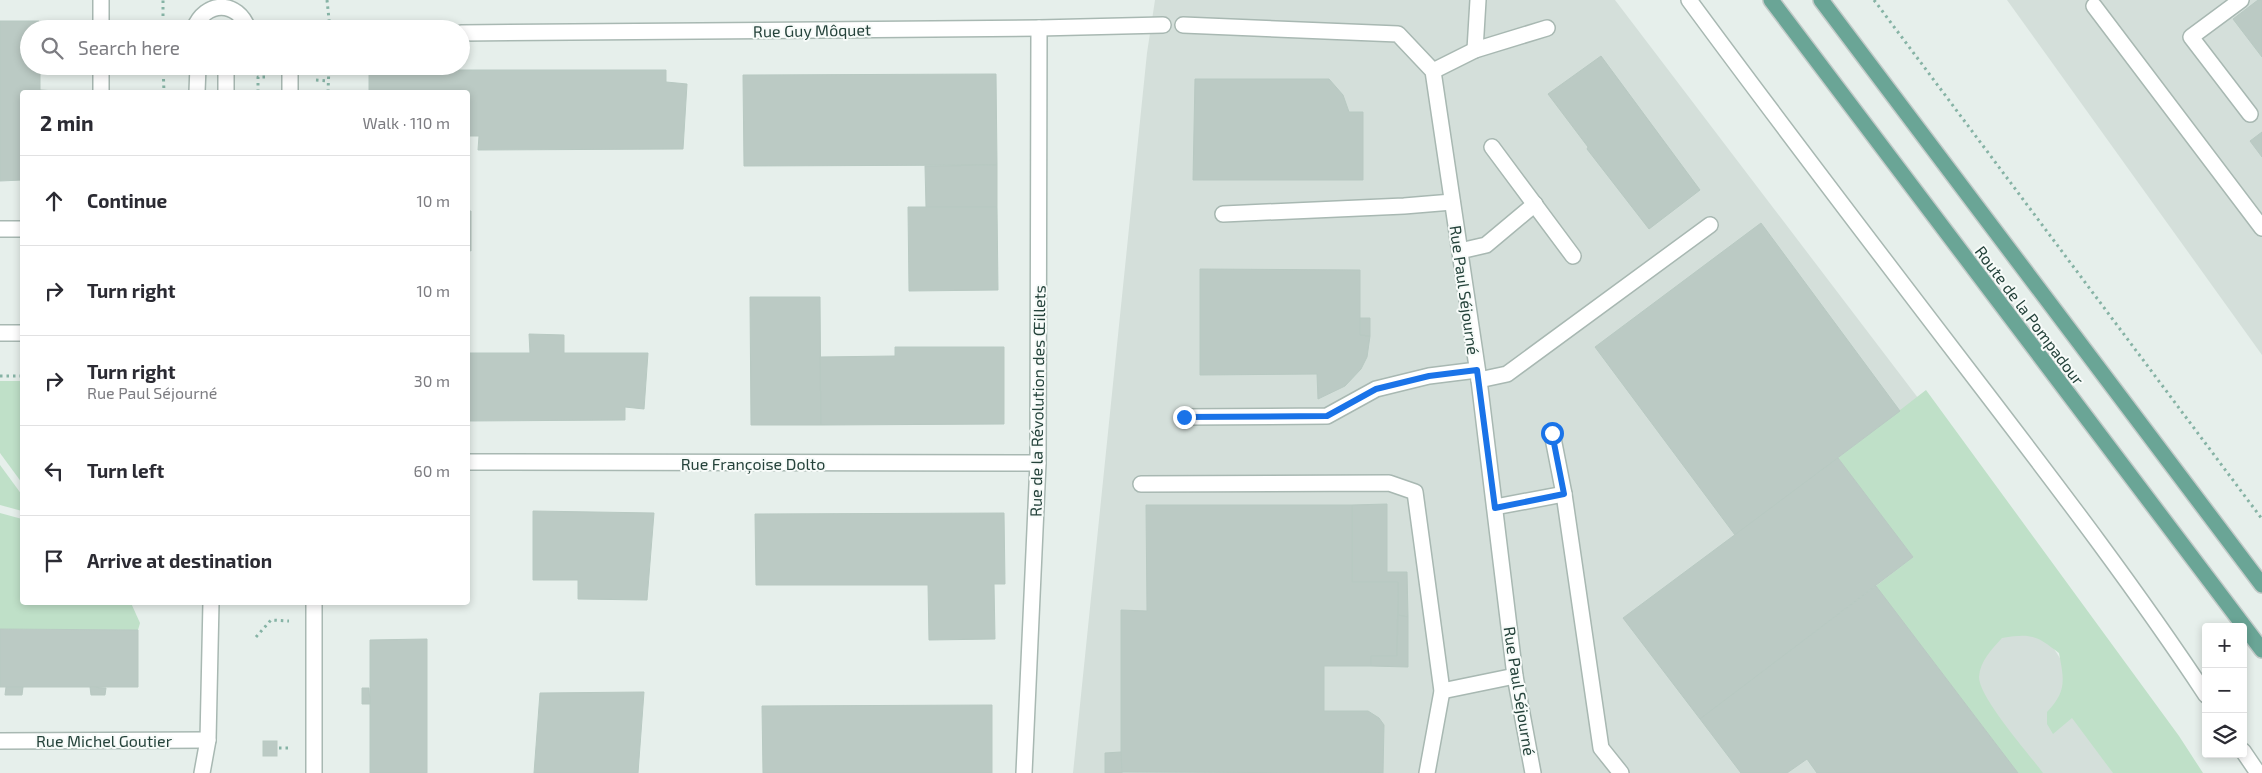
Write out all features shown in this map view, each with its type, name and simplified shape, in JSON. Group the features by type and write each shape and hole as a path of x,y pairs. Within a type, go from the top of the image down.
{"main road":[{"name":"Route de la Pompadour","path":"1771,0 2262,650"},
{"name":"Route de la Pompadour","path":"1821,0 2262,585"}],"street":[{"path":"101,0 101,20"},
{"path":"1475,50 1478,0"},
{"path":"1689,0 1777,120 2068,501 2167,637 2202,689"},
{"path":"2241,0 2191,37 2250,114"},
{"path":"198,20 204,6 235,6 245,20"},
{"path":"2094,6 2262,228"},
{"name":"Rue Guy Môquet","path":"470,34 1039,28 1163,24"},
{"path":"1183,25 1398,34 1433,71 1475,50 1547,28"},
{"name":"Rue de la Révolution des Œillets","path":"1024,773 1038,463 1039,28"},
{"name":"Rue Paul Séjourné","path":"1433,71 1478,375 1515,676 1533,773"},
{"path":"101,75 101,90"},
{"path":"197,90 198,75"},
{"path":"226,75 226,90"},
{"path":"290,75 290,90"},
{"path":"1492,147 1573,256"},
{"path":"1223,214 1452,202"},
{"path":"1460,251 1486,245 1535,204"},
{"path":"1184,417 1327,416 1376,389 1429,376 1506,374 1710,224"},
{"path":"0,229 20,229"},
{"path":"0,333 20,332"},
{"path":"1552,433 1564,494 1601,748 1621,773"},
{"name":"Rue Françoise Dolto","path":"470,462 1038,463"},
{"path":"1142,484 1389,482 1415,492 1442,691 1427,773"},
{"path":"1495,508 1564,494"},
{"path":"202,773 208,740 211,605"},
{"path":"314,605 314,773"},
{"path":"1442,691 1515,676"},
{"name":"Rue Michel Goutier","path":"0,741 208,740"},
{"path":"2247,757 2258,773"}],"path":[{"path":"163,0 163,20"},
{"path":"327,0 329,20"},
{"path":"1874,0 2262,519"},
{"path":"163,75 164,90"},
{"path":"328,90 329,75"},
{"path":"0,376 20,376"},
{"path":"256,637 266,626"}],"shaded area":[{"path":"1155,0 1615,0 1963,457 1995,556 2133,773 1073,773 1147,53"},
{"path":"2007,0 2262,0 2262,355"}],"green space":[{"path":"0,381 20,381 20,480 0,453"},
{"path":"1926,390 2179,736 2203,773 2113,773 2072,718 2053,734 2047,724 2047,712 2061,691 2063,678 2059,653 2039,639 2020,636 2002,638 1984,661 1979,677 1981,686 1996,712 2043,773 2018,773 1876,586 1913,557 1838,458"},
{"path":"0,465 20,492 20,510 0,505"},
{"path":"0,513 20,518 20,605 132,605 140,623 138,630 0,629"}],"building":[{"path":"2258,0 2262,0 2262,57 2233,19"},
{"path":"0,21 20,21 20,75 40,75 40,90 20,90 20,180 0,181"},
{"path":"1601,56 1700,190 1649,229 1587,149 1588,147 1548,94"},
{"path":"470,70 666,70 666,82 687,84 683,149 478,150 479,136 470,136 470,90 369,90 369,75 470,75"},
{"path":"996,74 997,165 744,166 743,75"},
{"path":"1195,79 1329,79 1343,95 1349,112 1363,112 1363,180 1193,180"},
{"path":"2262,132 2262,157 2250,141"},
{"path":"997,165 997,207 926,207 925,166"},
{"path":"908,207 997,207 998,290 909,291"},
{"path":"470,211 471,211 470,251"},
{"path":"1761,223 1900,411 1735,535 1595,347"},
{"path":"1200,269 1360,270 1360,335 1370,336 1367,357 1361,369 1345,386 1318,399 1317,374 1200,375"},
{"path":"750,297 820,297 821,425 751,425"},
{"path":"1360,318 1370,318 1370,336 1360,335"},
{"path":"529,334 564,335 564,353 648,353 644,409 625,407 625,420 470,421 470,353 530,353"},
{"path":"895,347 1004,347 1004,424 821,425 820,357 895,356"},
{"path":"1838,458 1913,557 1700,719 1623,618"},
{"path":"1387,504 1387,572 1407,572 1408,617 1398,615 1398,582 1352,582 1352,505"},
{"path":"1146,505 1352,505 1352,582 1398,582 1397,656 1371,656 1371,666 1324,666 1324,711 1368,711 1379,718 1384,725 1383,773 1121,772 1121,610 1147,611"},
{"path":"533,511 654,513 647,600 578,599 578,580 533,580"},
{"path":"1004,513 1005,584 994,584 995,639 929,640 928,585 756,585 755,514"},
{"path":"1876,586 2018,773 1817,773 1807,759 1787,773 1741,773 1700,719"},
{"path":"1398,615 1408,617 1408,667 1371,666 1371,656 1397,656"},
{"path":"0,629 138,630 138,687 0,687"},
{"path":"427,639 427,773 370,773 370,640"},
{"path":"6,687 23,687 22,695 5,695"},
{"path":"90,687 106,688 105,695 91,695"},
{"path":"362,688 369,688 370,704 362,704"},
{"path":"644,692 638,773 534,773 540,693"},
{"path":"992,705 992,773 763,773 762,706"},
{"path":"263,741 277,741 277,756 263,756"},
{"path":"1121,752 1122,773 1105,773 1105,753"}],"route":[{"path":"1184,417 1327,416 1376,389 1429,376 1477,370 1495,508 1564,494 1552,433"}]}
